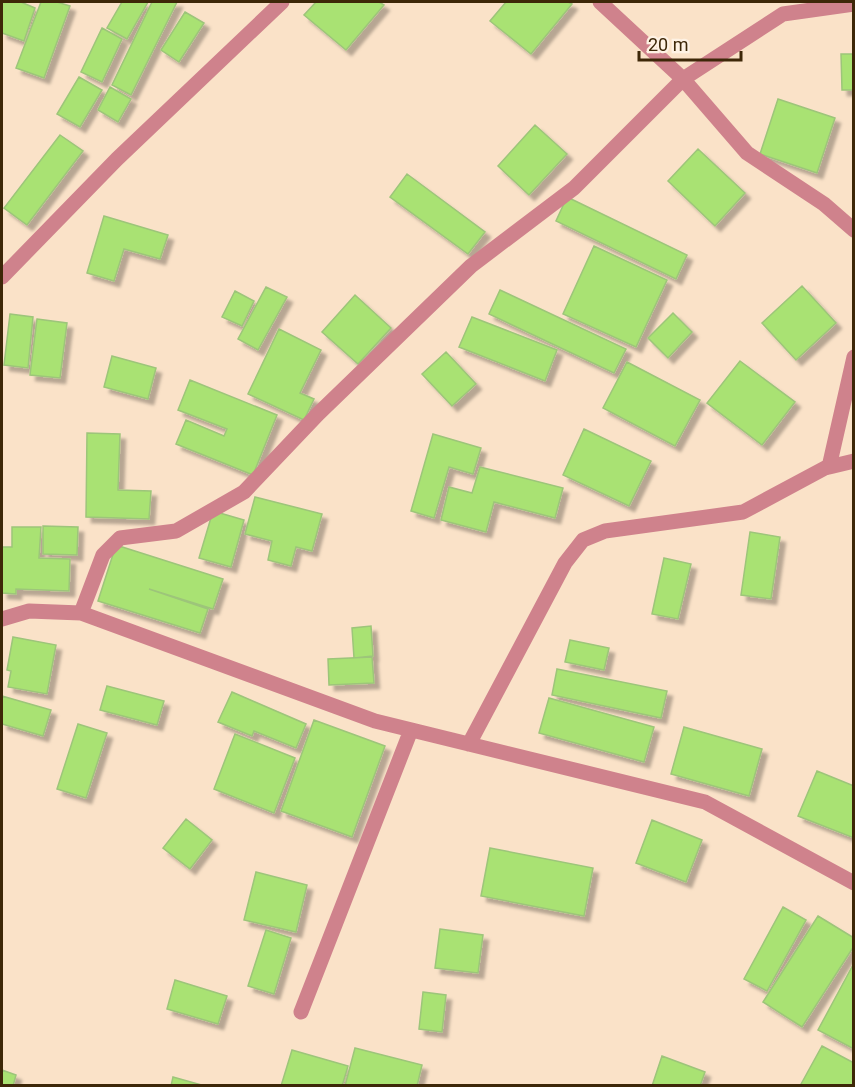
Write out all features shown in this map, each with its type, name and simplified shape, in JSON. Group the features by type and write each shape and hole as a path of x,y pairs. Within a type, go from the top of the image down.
{"street":[{"path":"2,277 117,159 282,2"},
{"path":"600,2 683,79 747,153 824,204 854,230"},
{"path":"81,613 103,555 120,538 176,531 244,492 318,414 471,266 574,188 683,79 783,14 854,4"},
{"path":"830,466 854,357"},
{"path":"469,744 565,563 584,540 605,531 743,512 830,466 854,461"},
{"path":"2,619 29,611 81,613 375,721 705,802 854,883"},
{"path":"301,1012 411,730"}],"building":[{"path":"2,2 24,2 35,8 24,41 2,33"},
{"path":"41,2 57,2 70,6 44,78 16,68"},
{"path":"122,2 148,2 127,39 107,28"},
{"path":"152,2 177,2 131,95 112,85"},
{"path":"316,2 379,2 384,5 346,50 304,15"},
{"path":"506,2 568,2 572,4 531,54 490,21"},
{"path":"185,12 204,23 179,62 161,50"},
{"path":"102,28 122,39 102,82 81,72"},
{"path":"841,54 854,54 854,90 842,90"},
{"path":"79,77 102,90 80,127 57,114"},
{"path":"110,87 131,99 118,122 98,110"},
{"path":"778,99 835,118 817,173 760,154"},
{"path":"535,125 567,154 529,195 498,166"},
{"path":"60,135 83,151 27,225 4,208"},
{"path":"698,149 745,193 715,226 668,181"},
{"path":"407,174 485,232 468,254 390,197"},
{"path":"567,197 687,255 676,279 556,221"},
{"path":"104,216 168,235 160,259 124,249 114,281 87,273"},
{"path":"594,246 667,280 636,347 563,314"},
{"path":"802,286 836,323 796,360 762,323"},
{"path":"266,287 287,297 258,350 238,339"},
{"path":"500,290 626,349 614,373 489,314"},
{"path":"235,291 254,301 242,326 222,317"},
{"path":"355,295 391,328 358,364 322,332"},
{"path":"673,313 692,332 668,358 648,338"},
{"path":"10,314 33,317 28,368 4,365"},
{"path":"472,317 557,350 545,381 459,347"},
{"path":"37,319 67,323 60,378 30,375"},
{"path":"279,329 321,350 300,393 314,399 304,420 248,394"},
{"path":"446,352 476,384 452,406 422,374"},
{"path":"112,356 156,368 148,399 104,387"},
{"path":"740,361 795,402 762,445 707,403"},
{"path":"627,362 700,400 675,446 603,408"},
{"path":"190,380 277,415 253,475 176,444 186,420 224,436 227,429 178,410"},
{"path":"584,429 651,461 629,506 563,475"},
{"path":"87,433 120,434 118,490 151,491 149,519 86,517"},
{"path":"433,434 481,448 473,474 449,467 434,518 411,511"},
{"path":"480,467 563,488 555,518 494,502 486,532 441,520 449,487 472,493"},
{"path":"255,497 322,514 312,551 296,547 291,566 268,560 272,541 245,534"},
{"path":"213,511 244,520 231,567 199,558"},
{"path":"43,526 78,527 77,555 43,554"},
{"path":"12,527 41,527 39,558 70,559 69,591 16,589 16,594 2,593 2,547 12,547"},
{"path":"750,532 780,537 771,599 741,595"},
{"path":"116,545 223,579 213,609 149,589 208,609 200,633 98,601"},
{"path":"664,558 691,564 678,619 652,614"},
{"path":"371,626 373,656 354,658 352,628"},
{"path":"13,637 56,645 47,694 8,687 11,671 7,670"},
{"path":"570,640 609,648 604,670 565,662"},
{"path":"372,657 374,683 329,685 328,659"},
{"path":"557,669 667,691 661,718 552,695"},
{"path":"107,686 164,701 157,725 100,710"},
{"path":"232,692 306,724 296,748 254,731 252,736 218,722"},
{"path":"2,696 51,710 43,736 2,724"},
{"path":"549,698 654,727 644,762 539,733"},
{"path":"314,720 385,746 352,837 281,811"},
{"path":"78,724 107,733 86,798 57,789"},
{"path":"684,727 762,749 749,796 671,774"},
{"path":"235,734 295,758 274,813 214,789"},
{"path":"817,771 854,786 854,838 798,816"},
{"path":"186,819 212,840 190,869 163,848"},
{"path":"652,820 702,840 686,882 636,863"},
{"path":"490,848 593,868 584,916 481,896"},
{"path":"256,872 307,885 296,932 244,920"},
{"path":"783,907 806,920 767,991 744,979"},
{"path":"818,916 854,938 854,946 802,1027 763,1002"},
{"path":"440,929 483,935 478,973 435,968"},
{"path":"266,930 291,938 274,994 248,986"},
{"path":"854,963 854,1049 818,1030"},
{"path":"175,980 227,996 218,1024 167,1009"},
{"path":"423,992 446,995 442,1032 419,1029"},
{"path":"822,1046 854,1063 854,1086 800,1086"},
{"path":"355,1048 422,1065 417,1086 345,1086"},
{"path":"292,1050 348,1066 342,1086 281,1086"},
{"path":"662,1056 705,1072 700,1086 652,1086"},
{"path":"2,1070 16,1075 13,1086 2,1086"},
{"path":"173,1077 205,1086 171,1086"}]}
